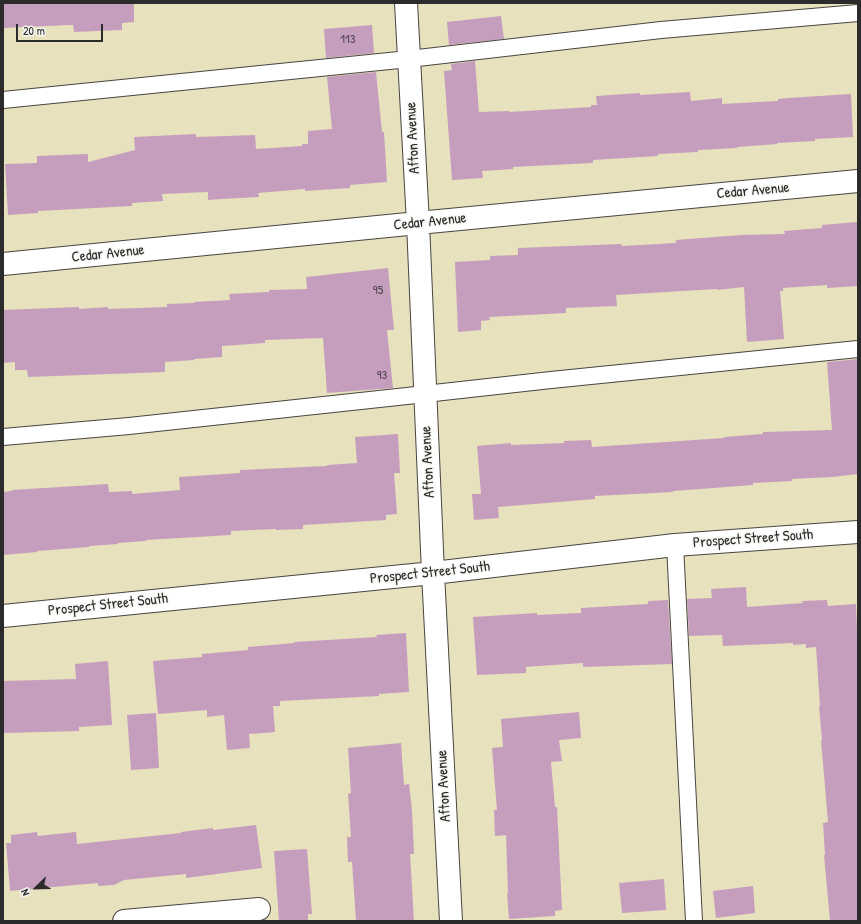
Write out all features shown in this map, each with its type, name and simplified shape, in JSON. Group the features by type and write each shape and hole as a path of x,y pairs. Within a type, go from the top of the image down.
{"street":[{"name":"Afton Avenue","path":"406,3 418,223 451,921"},
{"name":"Cedar Avenue","path":"3,264 858,181"},
{"name":"Prospect Street South","path":"3,616 434,573 674,545 858,532"},
{"path":"124,921 259,908"}],"lane":[{"path":"3,100 409,59 661,30 858,13"},
{"path":"3,437 129,426 550,380 858,349"},
{"path":"674,545 694,921"}],"building":[{"path":"3,3 134,3 134,22 122,23 122,30 74,32 73,25 3,28"},
{"path":"501,16 504,39 449,45 447,22"},
{"path":"372,25 374,53 326,58 324,29"},
{"path":"475,61 479,112 509,112 591,107 591,105 597,105 596,96 640,93 640,95 690,92 691,101 722,98 722,104 778,101 778,99 788,98 851,94 853,137 815,139 815,141 777,143 737,148 698,150 698,152 658,154 658,156 593,160 593,163 513,167 513,169 482,171 483,178 452,180 444,71 452,70 451,64"},
{"path":"376,72 382,132 384,132 387,182 350,185 350,188 305,191 305,189 258,193 259,197 208,200 208,192 162,194 163,201 132,203 132,206 38,211 38,213 8,215 5,164 37,163 37,156 88,154 88,162 135,150 134,137 196,134 196,137 255,135 256,149 302,146 302,144 308,144 308,131 332,129 327,77"},
{"path":"857,222 858,286 827,288 827,285 783,288 783,291 780,291 784,339 747,342 744,287 717,290 616,295 617,306 566,308 566,313 489,317 490,320 481,321 481,330 458,332 455,262 490,260 490,256 518,255 518,248 621,244 622,246 676,243 676,240 741,235 785,234 784,231 822,228 822,225"},
{"path":"388,268 394,330 387,330 393,388 327,393 323,338 265,340 265,343 222,346 222,357 165,362 165,372 28,377 27,370 15,370 15,362 3,363 3,310 79,307 79,309 108,307 108,309 167,307 167,304 230,300 229,294 269,292 269,290 307,289 306,277"},
{"path":"858,359 858,474 792,479 792,481 753,483 753,485 673,492 595,496 595,499 498,507 499,518 474,520 472,494 481,494 477,446 511,443 511,445 564,443 564,441 591,440 592,447 724,438 763,434 763,432 832,430 827,362"},
{"path":"398,434 400,473 394,473 397,514 386,515 386,520 303,525 303,529 231,531 231,535 146,540 3,555 3,492 12,490 108,484 109,492 132,491 132,494 180,490 179,477 240,473 240,470 327,466 357,463 355,437"},
{"path":"746,587 747,607 827,600 828,606 856,604 858,650 858,921 830,921 824,855 823,823 828,822 821,740 816,647 806,648 806,644 793,645 793,643 723,646 722,635 689,636 687,599 712,598 711,589"},
{"path":"668,600 672,664 583,667 583,663 526,667 526,673 477,675 473,617 537,613 537,615 581,613 581,608 648,604 648,601"},
{"path":"406,633 409,692 379,694 379,696 280,701 280,706 273,706 275,732 249,734 250,748 227,750 224,715 207,717 207,710 158,714 153,661 202,657 202,654 248,650 248,647 294,642 377,637 376,635"},
{"path":"108,661 112,725 79,727 79,731 3,733 3,681 76,679 75,664"},
{"path":"579,712 581,738 559,740 562,761 551,762 555,807 557,807 562,910 555,911 555,916 509,919 506,835 495,836 494,810 497,810 492,748 503,747 501,719"},
{"path":"156,713 159,768 131,770 127,715"},
{"path":"401,743 404,785 409,784 412,810 414,854 410,854 414,921 356,921 352,862 348,862 347,837 351,837 348,794 351,793 348,748"},
{"path":"256,825 262,868 186,878 186,874 124,880 114,885 98,886 98,883 10,891 6,843 11,843 11,835 37,832 38,836 76,832 77,844 181,833 213,828 213,830"},
{"path":"307,849 312,914 308,914 308,921 279,921 274,851"},
{"path":"664,879 666,910 622,913 619,883"},
{"path":"753,886 755,913 716,918 713,891"}]}
